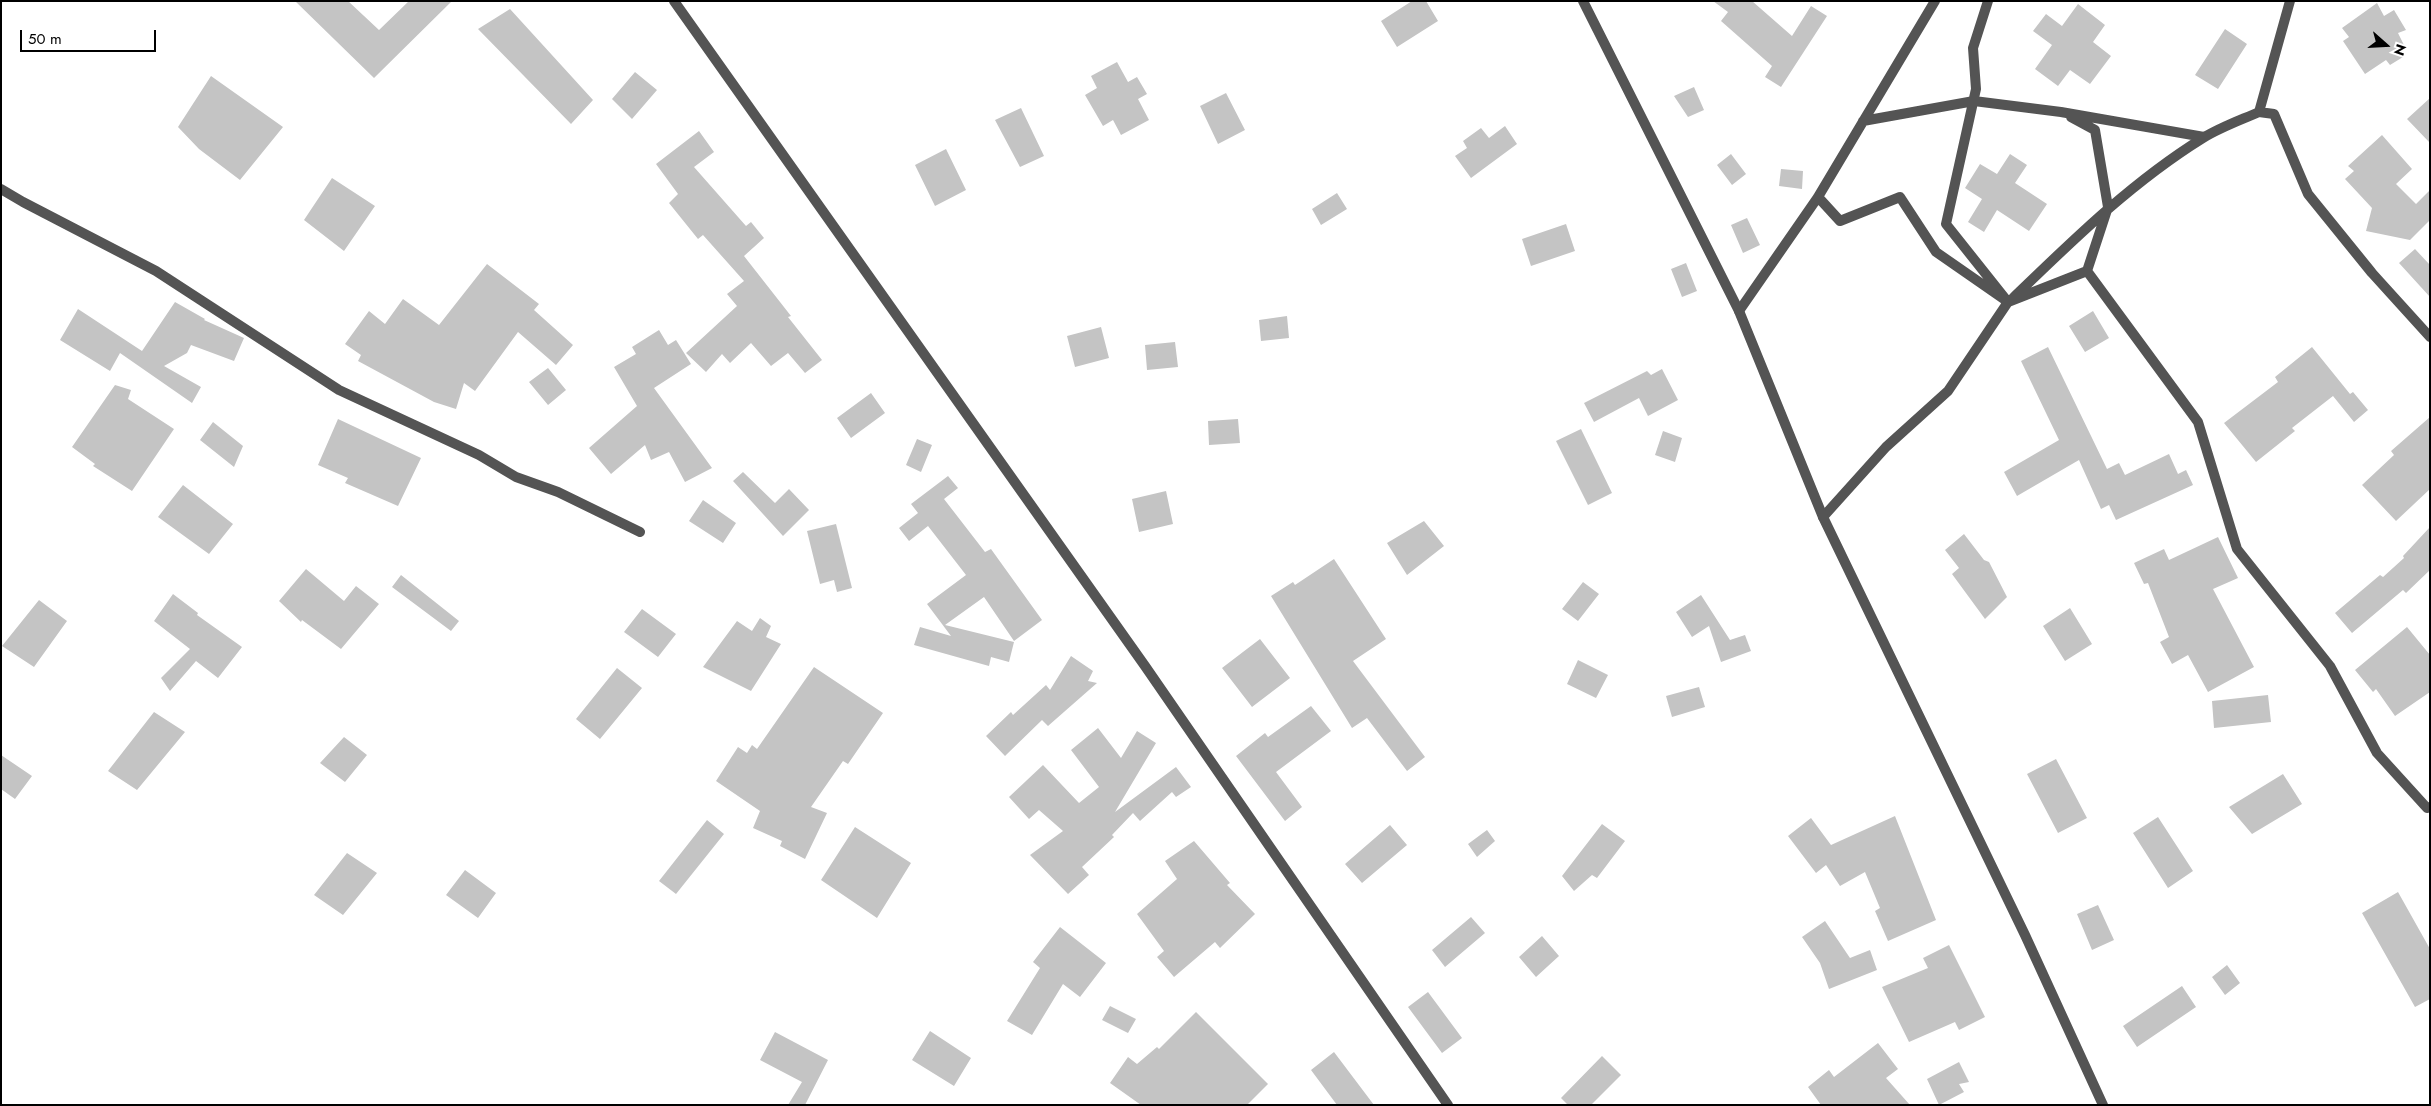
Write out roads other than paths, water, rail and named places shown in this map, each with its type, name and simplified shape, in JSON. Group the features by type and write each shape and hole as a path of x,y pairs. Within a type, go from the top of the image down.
{"street":[{"path":"674,1 1145,666 1448,1105"},
{"path":"1582,1 1739,311 1823,517 2025,936 2103,1105"},
{"path":"1739,311 1818,197 1935,1"},
{"path":"1988,1 1973,48 1976,90 1946,224 2008,302"},
{"path":"2259,112 2290,1"},
{"path":"1863,120 1974,101 2061,112 2204,138"},
{"path":"2061,112 2095,130 2108,207 2088,271"},
{"path":"1823,517 1886,447 1948,391 2008,302 2108,207 2157,169 2204,138 2259,112 2274,114 2308,194 2372,273 2430,337"},
{"path":"1,189 156,271 339,390 479,455 516,476 558,492 640,532"},
{"path":"1818,197 1840,221 1900,197 1936,252 2008,302"},
{"path":"2008,302 2088,271"},
{"path":"2088,271 2198,422 2237,549 2330,666 2377,752 2427,808 2430,807"}]}
